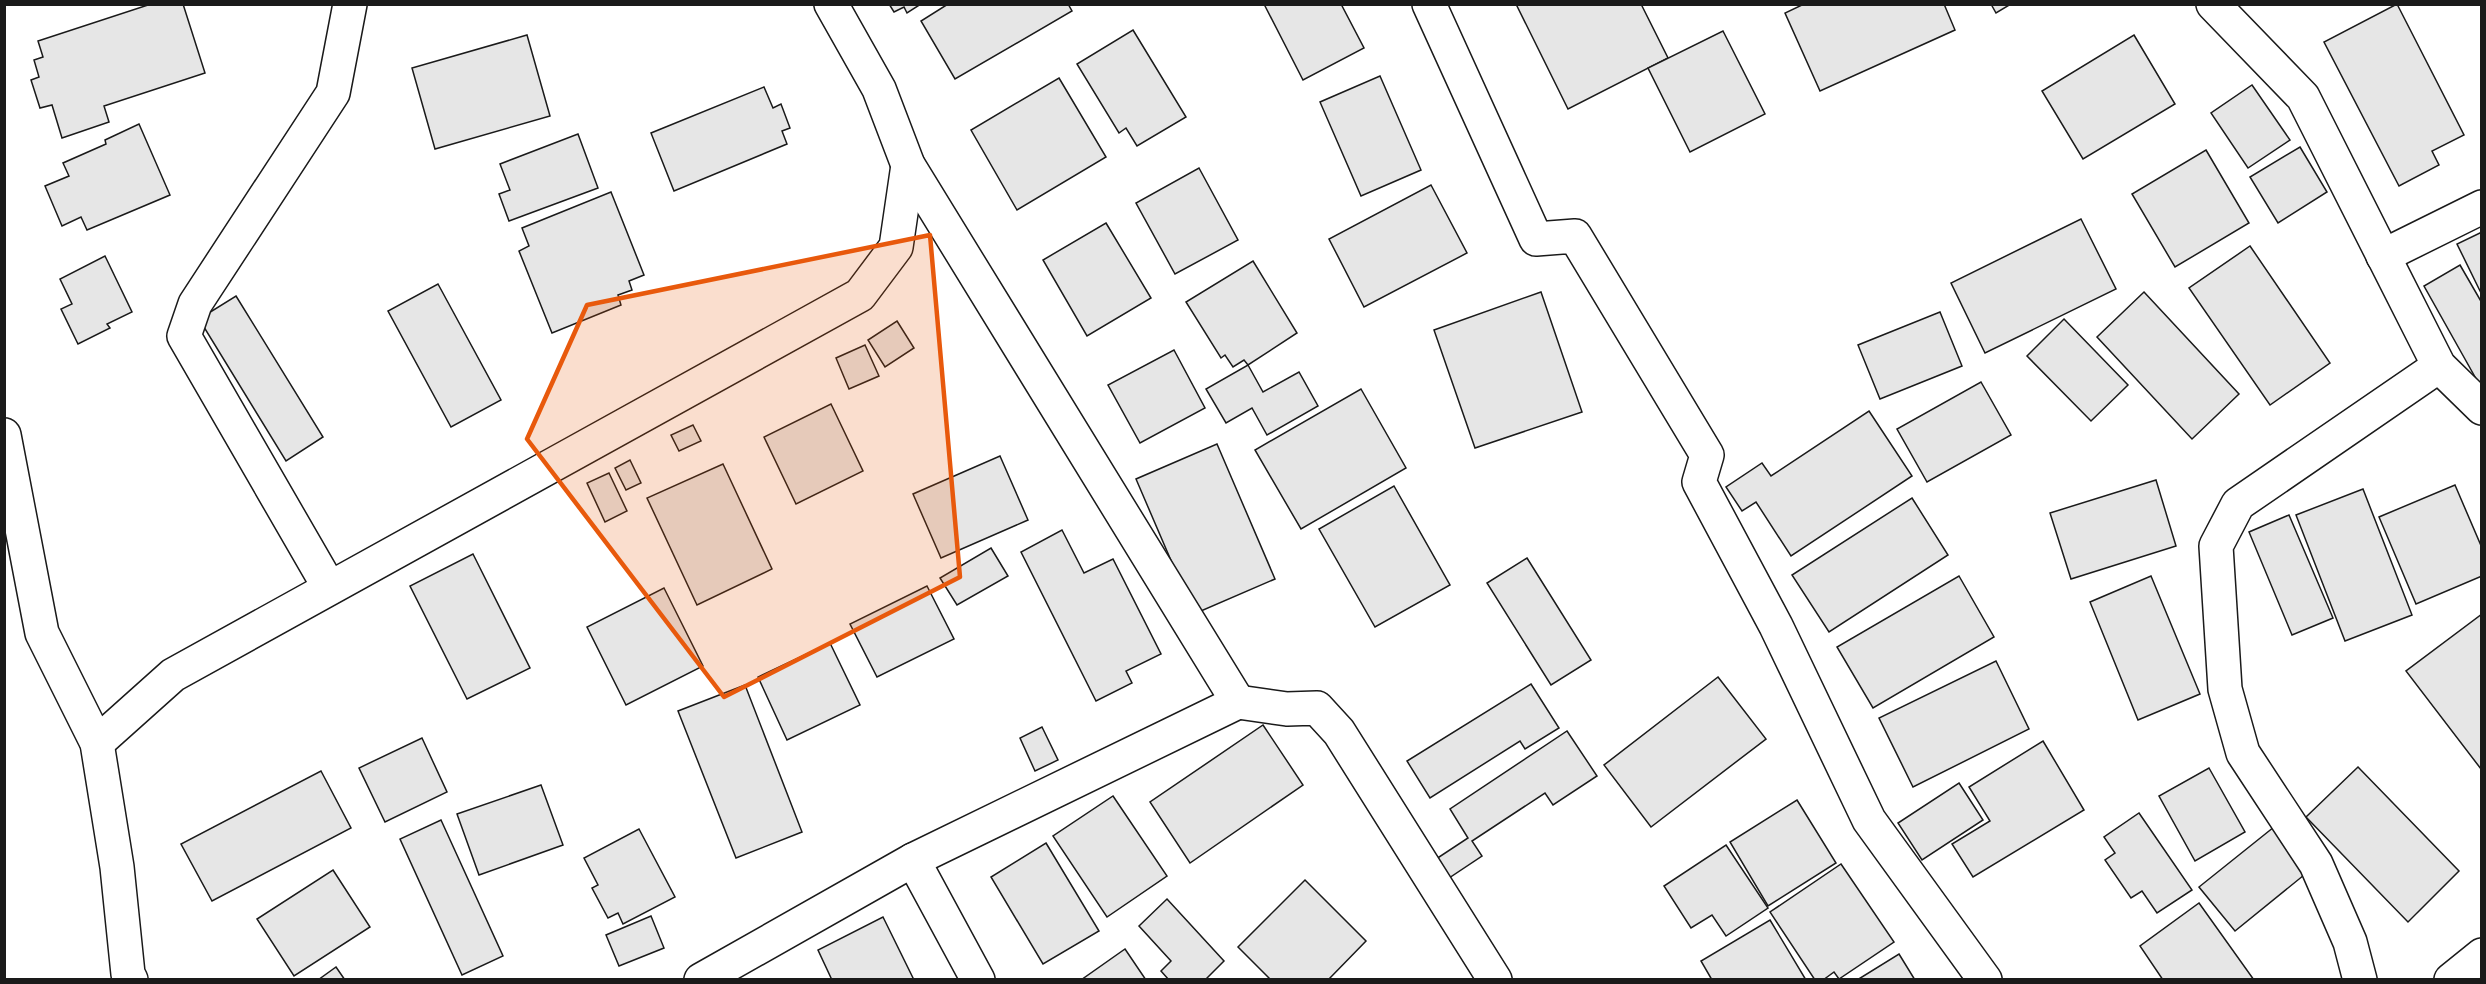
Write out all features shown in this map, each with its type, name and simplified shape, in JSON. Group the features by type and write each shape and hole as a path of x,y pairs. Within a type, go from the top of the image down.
{"street":[{"path":"329,587 184,336 195,304 333,93 350,4"},
{"path":"831,4 879,89 908,165 1238,702"},
{"path":"1429,4 1536,239 1575,237 1707,455 1699,482 1776,626 1869,820 1985,980"},
{"path":"2213,4 2303,97 2439,366 2481,408"},
{"path":"97,742 173,675 860,295 896,248 908,165"},
{"path":"2383,256 2481,207"},
{"path":"2360,980 2350,942 2316,864 2242,753 2224,689 2216,546 2238,504 2439,366"},
{"path":"4,435 42,633 97,742 117,867 125,978"},
{"path":"701,980 913,860 1238,702 1287,709 1317,708 1340,732 1495,980"},
{"path":"913,860 978,980"},
{"path":"2451,980 2481,955"}],"highlighted area":[{"path":"930,235 960,577 724,697 527,439 587,305"}],"building":[{"path":"151,4 183,4 205,73 104,106 109,122 62,138 52,105 40,108 31,80 39,77 34,60 43,57 38,41"},
{"path":"889,4 921,4 907,13 904,7 894,12"},
{"path":"948,4 1068,4 1072,11 955,79 921,21"},
{"path":"1264,4 1341,4 1364,48 1303,80"},
{"path":"1516,4 1641,4 1668,58 1568,109"},
{"path":"1804,4 1944,4 1955,30 1820,91 1785,13"},
{"path":"1991,4 2011,4 1996,13"},
{"path":"2397,4 2464,135 2432,151 2439,165 2399,186 2324,42"},
{"path":"1133,30 1186,117 1137,146 1126,128 1119,133 1077,64"},
{"path":"1723,31 1765,114 1690,152 1648,68"},
{"path":"527,35 550,116 435,149 412,68"},
{"path":"2134,35 2175,104 2083,159 2042,91"},
{"path":"1380,76 1421,170 1361,196 1320,102"},
{"path":"1059,78 1106,157 1017,210 971,130"},
{"path":"2252,85 2290,140 2248,168 2211,113"},
{"path":"764,87 773,108 781,104 790,128 782,131 787,144 674,191 651,133"},
{"path":"139,124 170,195 87,230 81,217 62,226 45,186 69,176 63,163 106,144 105,140"},
{"path":"578,134 598,188 509,221 499,194 510,190 500,164"},
{"path":"2300,147 2327,192 2278,223 2250,177"},
{"path":"2206,150 2249,223 2175,267 2132,194"},
{"path":"1199,168 1238,240 1175,274 1136,203"},
{"path":"1431,185 1467,253 1364,307 1329,239"},
{"path":"611,192 644,275 629,281 632,290 618,295 621,305 552,333 519,251 529,246 522,228"},
{"path":"2081,219 2116,289 1985,353 1951,283"},
{"path":"1106,223 1151,298 1087,336 1043,260"},
{"path":"2482,232 2482,295 2457,244"},
{"path":"2250,246 2330,363 2270,405 2189,288"},
{"path":"105,256 132,312 107,324 110,328 78,344 61,309 72,304 60,279"},
{"path":"1253,261 1297,333 1248,365 1244,360 1233,367 1225,355 1221,358 1186,302"},
{"path":"2460,265 2482,303 2482,382 2479,384 2424,286"},
{"path":"438,284 501,400 451,427 388,311"},
{"path":"1541,292 1582,412 1475,448 1434,330"},
{"path":"2144,292 2239,394 2192,439 2097,337"},
{"path":"236,296 323,437 286,461 199,319"},
{"path":"1940,312 1962,366 1880,399 1858,345"},
{"path":"2064,319 2128,385 2091,421 2027,356"},
{"path":"897,321 914,348 885,367 868,340"},
{"path":"865,345 879,376 849,389 836,358"},
{"path":"1174,350 1205,408 1140,443 1108,385"},
{"path":"1248,365 1263,392 1299,372 1318,406 1267,435 1252,408 1226,423 1206,389"},
{"path":"1981,382 2011,435 1927,482 1897,429"},
{"path":"1361,389 1406,468 1301,529 1255,450"},
{"path":"831,404 863,471 796,504 764,437"},
{"path":"1869,411 1912,476 1791,556 1756,502 1742,511 1726,487 1762,463 1771,476"},
{"path":"693,425 701,441 679,451 671,435"},
{"path":"1217,444 1275,579 1194,614 1136,479"},
{"path":"1000,456 1028,520 941,558 913,494"},
{"path":"630,460 641,483 626,490 615,468"},
{"path":"723,464 772,569 697,605 647,498"},
{"path":"609,473 627,511 605,522 587,483"},
{"path":"2156,480 2176,546 2071,579 2050,513"},
{"path":"2455,485 2482,548 2482,576 2416,604 2379,517"},
{"path":"1394,486 1450,585 1375,627 1319,529"},
{"path":"2363,489 2412,615 2345,641 2296,515"},
{"path":"1912,498 1948,555 1829,632 1792,575"},
{"path":"2289,515 2333,618 2292,635 2249,532"},
{"path":"1062,530 1084,573 1113,559 1161,654 1126,671 1132,683 1096,701 1021,552"},
{"path":"991,548 1008,576 957,605 940,578"},
{"path":"473,554 530,668 467,699 410,586"},
{"path":"1527,558 1591,660 1551,685 1487,583"},
{"path":"1959,576 1994,637 1873,708 1837,647"},
{"path":"2151,576 2200,694 2138,720 2090,602"},
{"path":"927,586 954,639 877,677 850,624"},
{"path":"664,588 703,666 626,705 587,627"},
{"path":"2482,614 2482,769 2481,769 2406,671"},
{"path":"830,643 860,705 787,740 758,677"},
{"path":"1996,661 2029,729 1913,787 1879,718"},
{"path":"1718,677 1766,739 1651,827 1604,765"},
{"path":"1531,684 1559,728 1525,749 1520,741 1430,798 1407,761"},
{"path":"745,685 802,832 736,858 678,711"},
{"path":"1263,725 1303,785 1190,863 1150,802"},
{"path":"1042,727 1058,760 1035,771 1020,738"},
{"path":"1567,731 1597,776 1553,805 1545,793 1472,841 1482,856 1446,880 1433,861 1468,838 1450,809"},
{"path":"422,738 447,792 385,822 359,768"},
{"path":"2043,741 2084,810 1973,877 1952,844 1990,821 1969,787"},
{"path":"2358,767 2459,871 2408,922 2306,817"},
{"path":"2209,768 2245,832 2195,861 2159,796"},
{"path":"321,771 351,828 212,901 181,844"},
{"path":"1959,783 1983,820 1922,860 1898,823"},
{"path":"541,785 563,845 479,875 457,814"},
{"path":"1113,796 1167,876 1107,917 1053,836"},
{"path":"1797,800 1836,863 1768,906 1730,842"},
{"path":"2139,813 2192,890 2157,913 2142,891 2131,898 2105,860 2115,853 2104,837"},
{"path":"441,820 503,956 462,975 400,839"},
{"path":"2274,827 2309,871 2235,931 2199,887"},
{"path":"639,829 675,897 623,924 618,913 608,918 592,888 598,885 584,858"},
{"path":"1046,843 1099,931 1043,964 991,877"},
{"path":"1726,845 1768,908 1726,936 1712,915 1691,928 1664,886"},
{"path":"1841,864 1894,942 1839,979 1834,972 1823,980 1815,980 1770,912"},
{"path":"333,870 370,927 294,976 257,919"},
{"path":"1305,880 1366,941 1328,980 1271,980 1238,947"},
{"path":"1167,899 1224,961 1205,980 1169,980 1161,971 1171,961 1139,926"},
{"path":"2199,903 2254,980 2163,980 2140,946"},
{"path":"651,916 664,948 619,966 606,935"},
{"path":"883,917 914,980 832,980 818,950"},
{"path":"1770,920 1806,980 1712,980 1701,961"},
{"path":"1125,949 1146,980 1081,980"},
{"path":"1899,954 1915,980 1857,980"},
{"path":"336,967 345,980 318,980"}]}
